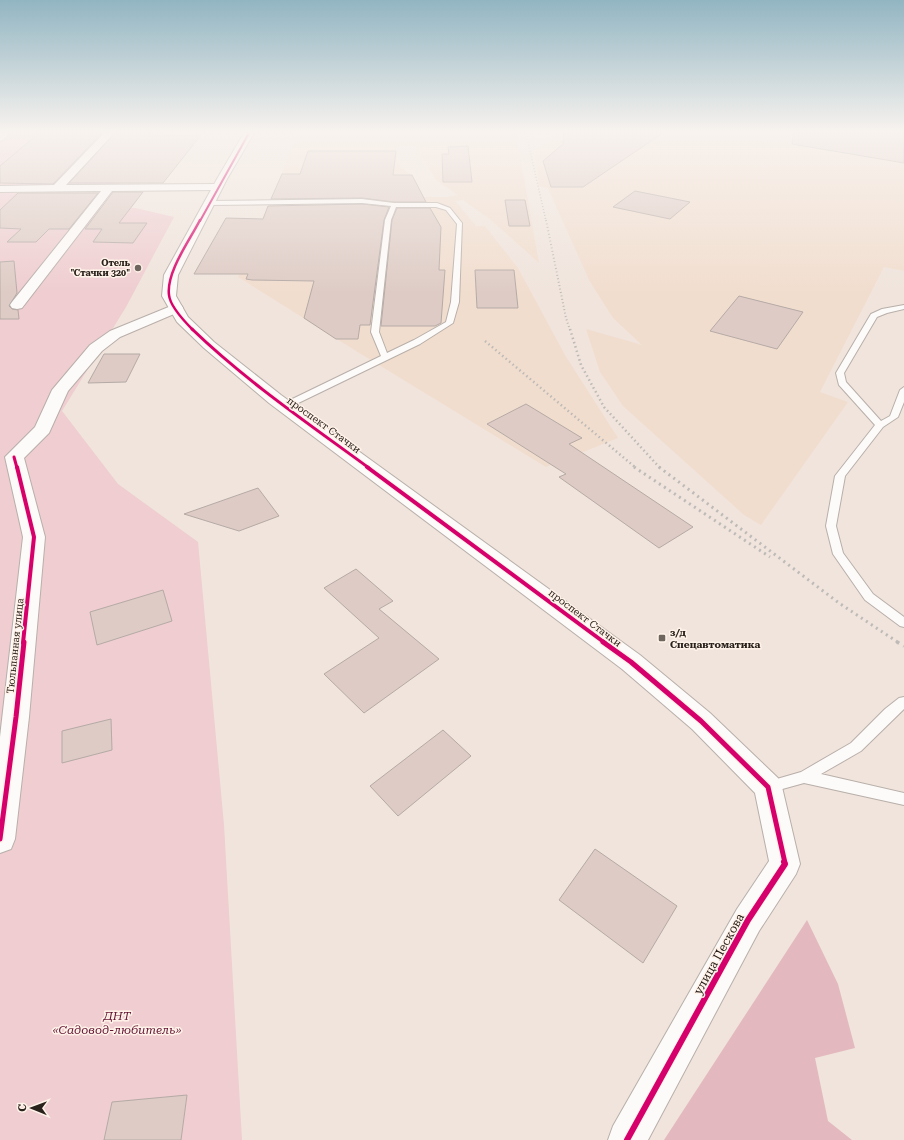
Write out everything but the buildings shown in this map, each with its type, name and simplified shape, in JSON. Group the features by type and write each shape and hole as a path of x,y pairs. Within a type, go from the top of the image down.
{"street":[{"name":"проспект Стачки","path":"218,186 170,276 169,296 182,320 208,345 285,406 631,662 701,721 768,787"},
{"path":"17,305 109,188"},
{"path":"0,189 109,188 213,195"},
{"path":"0,202 15,189"},
{"path":"7,458 43,429 60,390 96,348 115,334 176,308"},
{"name":"Тюльпанная улица","path":"0,839 16,718 34,537 7,458"},
{"name":"улица Пескова","path":"627,1140 748,920 785,864 768,787"}],"lane":[{"path":"213,195 362,201 394,205 437,205 448,209 460,224 455,302 449,322 417,342 285,406"},
{"path":"385,357 375,332 388,220 394,205"},
{"path":"880,425 842,383 840,374 874,316 885,311 904,307"},
{"path":"904,390 894,417 880,425 840,476 831,526 838,554 869,597 904,623"},
{"path":"768,787 804,777 856,747 890,713 904,702"},
{"path":"804,777 904,799"}],"shaded area":[{"path":"276,186 418,186 424,197 447,197 458,195 445,186 525,186 539,263 491,220 463,200 455,201 476,226 485,226 518,268 565,355 618,438 546,467 238,277"},
{"path":"540,186 904,186 904,271 884,267 820,392 848,402 761,525 744,515 623,406 600,372 586,329 642,345 613,318 589,280 548,188"},
{"path":"807,920 838,984 855,1048 815,1058 828,1121 852,1140 664,1140"}],"green space":[{"name":"ДНТ «Садовод-любитель»","path":"0,186 118,186 99,208 135,208 174,217 126,307 62,411 118,484 198,542 224,825 242,1140 0,1140"}],"railway":[{"path":"538,186 546,221"},
{"path":"546,220 566,318 570,330"},
{"path":"570,329 581,365 604,407 659,467"},
{"path":"485,341 636,468"},
{"path":"634,467 770,557"},
{"path":"659,467 839,603 899,643"},
{"path":"897,642 904,646"}],"cycle path":[{"path":"218,186 171,275 169,296 182,319 209,345 275,399 631,662 701,721 768,787 785,864 748,920 627,1140"},
{"path":"0,839 16,717 34,537 14,457"}],"place":[{"name":"Отель \"Стачки 320\"","path":"138,268"},
{"name":"з/д Спецавтоматика","path":"662,638"}]}
